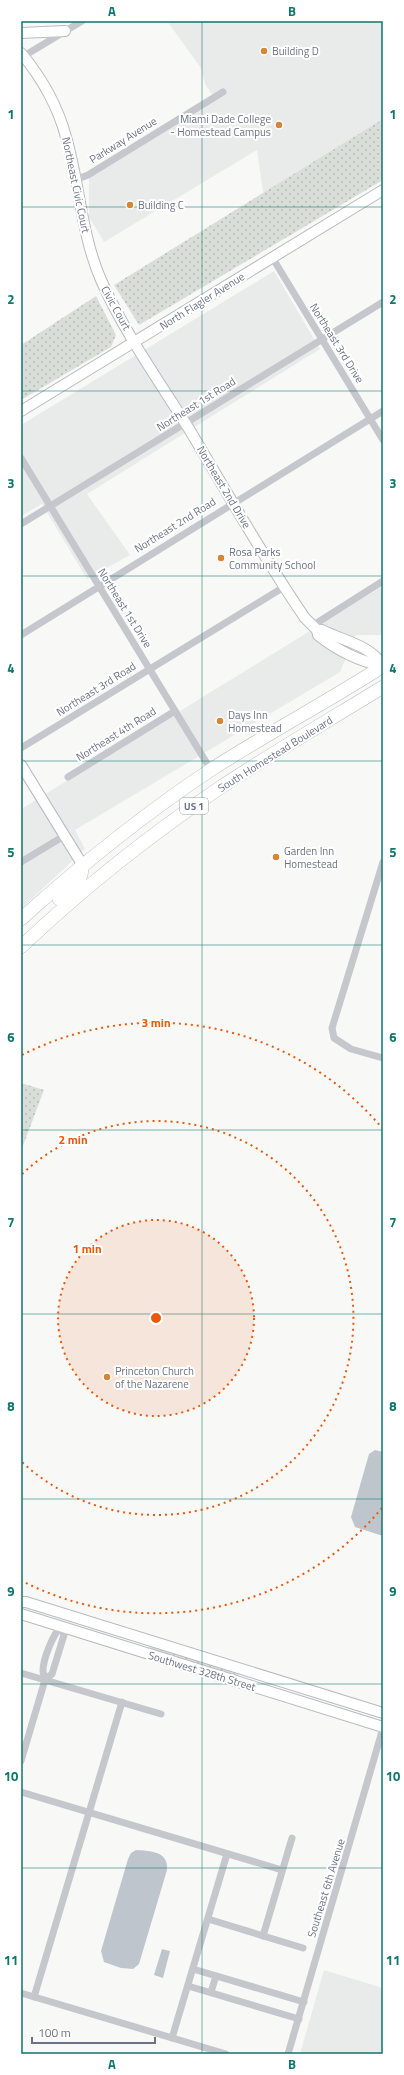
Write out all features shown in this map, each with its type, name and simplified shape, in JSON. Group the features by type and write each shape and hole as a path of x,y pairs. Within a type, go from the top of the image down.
{"highway":[{"name":"South Homestead Boulevard","path":"21,919 82,864 165,802 211,770 383,666"},
{"name":"South Homestead Boulevard","path":"24,945 101,876 144,842 222,786 383,687"},
{"path":"101,876 100,869 104,863 158,821 165,802"},
{"path":"24,945 33,924 79,881 83,875 82,864"}],"street":[{"path":"22,55 82,21"},
{"path":"21,33 65,31"},
{"name":"Northeast Civic Court","path":"22,55 41,80 58,114 70,151 82,219 99,274"},
{"name":"Parkway Avenue","path":"75,180 88,175 223,92"},
{"name":"North Flagler Avenue","path":"21,411 383,190"},
{"name":"Northeast 3rd Drive","path":"272,257 383,440"},
{"name":"Civic Court","path":"99,274 135,341"},
{"name":"Northeast 1st Road","path":"21,524 383,302"},
{"name":"Northeast 2nd Drive","path":"135,341 284,587 315,628"},
{"name":"Northeast 2nd Road","path":"21,635 233,502 383,411"},
{"name":"Northeast 1st Drive","path":"21,458 211,770"},
{"path":"383,581 324,617 315,628 366,649 377,657 383,666"},
{"name":"Northeast 3rd Road","path":"21,748 284,587"},
{"name":"Northeast 4th Road","path":"68,777 175,711"},
{"path":"21,766 82,864"},
{"path":"21,862 64,836"},
{"path":"383,862 333,1024 332,1033 336,1041 351,1049 383,1058"},
{"name":"Southwest 328th Street","path":"21,1602 26,1602 383,1713"},
{"name":"Southwest 328th Street","path":"21,1614 383,1728"},
{"path":"21,1761 45,1680 43,1670 55,1632 61,1627 64,1635 52,1674 45,1680"},
{"path":"46,1661 55,1664"},
{"path":"21,1673 161,1714"},
{"path":"34,1997 122,1702"},
{"name":"Southeast 6th Avenue","path":"288,2054 383,1728"},
{"path":"21,1792 282,1870"},
{"path":"263,1936 292,1838"},
{"path":"172,2038 227,1854"},
{"path":"208,1919 302,1948"},
{"path":"193,1969 304,2002"},
{"path":"211,1992 216,1976"},
{"path":"188,1986 299,2019"},
{"path":"21,1993 226,2054"}],"shaded area":[{"name":"Miami Dade College - Homestead Campus","path":"167,21 383,21 383,179 288,237 263,192 257,150 104,242 89,217 89,178 216,100 205,84 201,68"},
{"path":"383,119 383,180 139,325 114,285"},
{"path":"274,271 320,349 87,494 130,555 87,579 42,504 21,516 21,425"},
{"path":"96,296 116,335 111,347 21,400 21,345"},
{"path":"383,586 383,635 356,635 340,672 75,830 85,849 21,909 21,809"},
{"path":"21,1083 44,1090 21,1151"},
{"path":"375,1450 383,1452 383,1536 355,1527 351,1517 369,1454"},
{"path":"149,1647 158,1648 239,1673 238,1676 228,1674 148,1650"},
{"path":"136,1850 158,1853 165,1859 167,1870 139,1964 133,1969 121,1968 104,1962 101,1951 128,1859 131,1853"},
{"path":"162,1949 170,1951 163,1978 154,1975"},
{"path":"324,1970 383,1988 383,2054 300,2054"}],"place":[{"name":"Building D","path":"264,51"},
{"name":"Miami Dade College - Homestead Campus","path":"279,125"},
{"name":"Building C","path":"130,205"},
{"name":"Rosa Parks Community School","path":"221,558"},
{"name":"Days Inn Homestead","path":"220,721"},
{"name":"Garden Inn Homestead","path":"276,857"},
{"name":"Princeton Church of the Nazarene","path":"107,1377"}]}
